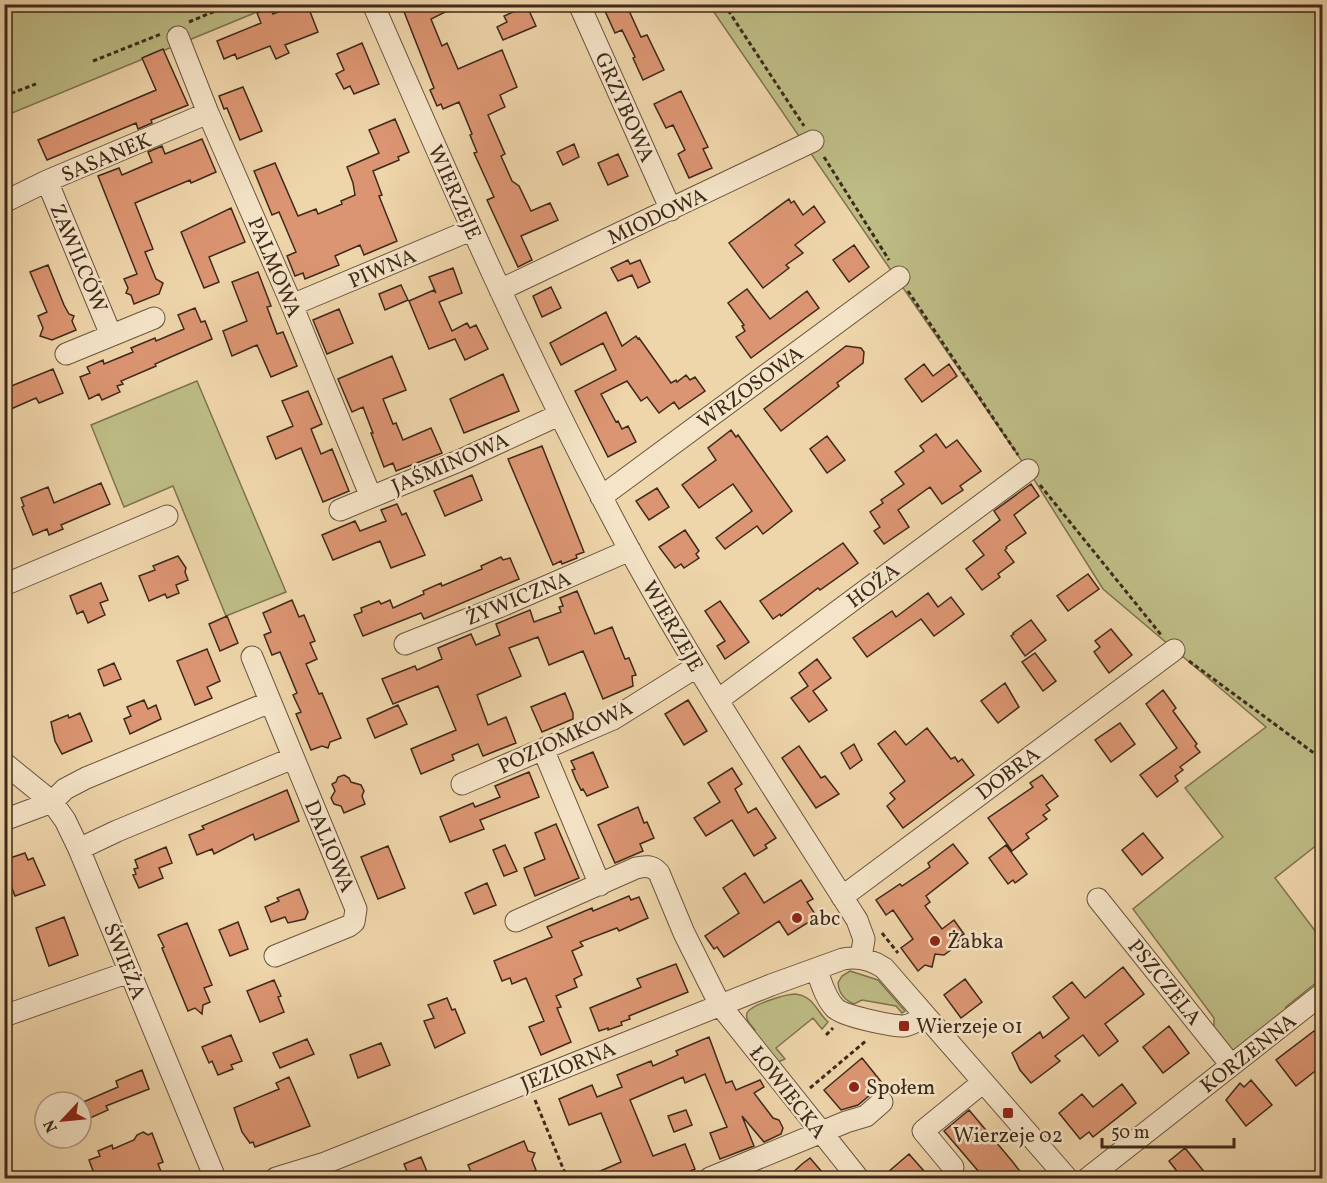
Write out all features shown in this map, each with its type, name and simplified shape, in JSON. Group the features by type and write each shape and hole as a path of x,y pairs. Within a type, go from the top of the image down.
{"street":[{"name":"WIERZEJE","path":"373,4 471,230 559,415 601,497 696,668 863,933 861,958"},
{"name":"GRZYBOWA","path":"579,4 671,210"},
{"name":"PALMOWA","path":"176,31 208,113 292,305 371,497"},
{"name":"SASANEK","path":"4,202 208,113"},
{"name":"MIODOWA","path":"500,290 813,141"},
{"name":"ZAWILCÓW","path":"47,182 111,335"},
{"name":"PIWNA","path":"292,305 471,230"},
{"name":"WRZOSOWA","path":"601,497 899,277"},
{"name":"ZAWILCÓW","path":"66,354 153,318"},
{"name":"JAŚMINOWA","path":"340,510 461,460 559,415"},
{"name":"HOŻA","path":"717,700 1028,470"},
{"path":"4,585 167,516"},
{"name":"ŻYWICZNA","path":"405,644 499,607 630,550"},
{"name":"DOBRA","path":"842,897 1174,650"},
{"name":"DALIOWA","path":"252,657 356,909 354,922 349,926 275,956"},
{"name":"POZIOMKOWA","path":"462,784 613,718 696,668"},
{"path":"4,820 52,802 65,789 80,781 270,702"},
{"path":"516,921 600,885 543,749"},
{"path":"79,849 293,758"},
{"name":"ŚWIEŻA","path":"4,764 52,802 65,820 216,1179"},
{"name":"ŁOWIECKA","path":"600,885 636,868 650,866 655,868 720,1005 858,1179"},
{"name":"PSZCZELA","path":"1098,898 1231,1065"},
{"path":"861,958 884,968 1066,1179"},
{"name":"JEZIORNA","path":"276,1179 335,1159 720,1005 843,959 861,958"},
{"path":"816,969 831,1004 849,1016 904,1026 925,1016"},
{"path":"4,1016 129,972"},
{"name":"KORZENNA","path":"1088,1179 1323,994"},
{"path":"953,1167 923,1131 982,1083"},
{"path":"710,1179 866,1116 882,1102"}],"path":[{"path":"93,61 176,31 222,4"},
{"path":"210,13 241,4"},
{"path":"724,4 872,231 899,277 1028,470 1174,650 1323,759"},
{"path":"4,96 36,84"},
{"path":"795,1101 873,1035"},
{"path":"534,1098 567,1179"}],"shaded area":[{"path":"5,5 274,5 5,116"},
{"path":"709,5 1322,5 1322,841 1275,878 1322,940 1322,978 1286,1007 1283,1018 1243,1050 1232,1051 1214,1033 1214,1018 1133,909 1223,837 1185,788 1266,727 1103,589 1028,470"},
{"path":"197,381 286,592 226,616 173,486 124,507 91,425"},
{"path":"850,971 878,980 905,1011 902,1013 896,1006 862,1000 854,1004 847,1001 838,983 842,976"},
{"path":"795,994 811,1001 828,1022 822,1029 813,1018 776,1048 785,1059 778,1062 750,1034 755,1030 748,1020 747,1013 761,1003"}],"building":[{"path":"298,4 307,4 318,32 285,45 289,53 276,59 270,46 237,59 235,54 224,59 217,41 261,23 257,13 270,8 273,14"},
{"path":"401,4 461,4 431,19 442,46 447,43 458,69 502,50 517,87 500,95 505,107 488,115 505,154 501,156 512,181 519,186 531,211 550,203 558,220 521,236 532,260 518,267 487,200 494,197 474,153 477,152 470,135 472,134 459,102 443,109 441,104 437,106 430,90 434,88"},
{"path":"619,4 626,4 641,37 647,35 664,70 643,80 622,30 615,33 605,11"},
{"path":"527,6 536,26 503,40 497,27 507,22 504,16"},
{"path":"362,43 379,84 354,94 350,86 344,89 336,74 344,70 337,54"},
{"path":"163,49 188,105 151,120 152,123 138,129 136,123 47,160 38,140 156,90 142,58"},
{"path":"243,87 262,131 240,140 227,108 224,109 219,96"},
{"path":"681,91 708,147 703,149 712,168 689,178 678,154 685,150 673,125 666,128 654,104"},
{"path":"395,119 409,152 398,157 399,160 373,171 382,195 379,196 397,241 364,255 360,245 335,256 339,265 305,279 303,273 295,276 287,256 296,252 279,212 272,215 254,171 275,163 298,216 316,209 318,214 342,204 341,201 355,195 347,167 379,153 369,130"},
{"path":"202,139 216,172 191,183 190,180 135,203 153,249 145,252 156,279 163,283 159,294 134,304 131,295 126,293 128,288 124,279 137,274 98,176 119,168 122,175 152,162 148,152 162,146 165,154"},
{"path":"574,144 579,157 563,165 557,152"},
{"path":"618,154 628,176 608,185 598,163"},
{"path":"789,199 791,203 794,201 803,215 814,206 825,222 795,245 803,253 786,265 789,268 763,288 729,243"},
{"path":"231,208 245,242 209,257 219,282 204,288 181,232"},
{"path":"854,245 869,267 849,282 833,260"},
{"path":"628,260 630,264 640,260 650,282 638,288 632,275 618,281 611,268"},
{"path":"48,265 64,305 69,314 74,316 72,321 76,330 52,340 40,336 43,328 38,316 47,312 30,272"},
{"path":"453,268 462,293 439,302 452,331 467,323 470,328 476,325 488,349 465,360 455,339 429,349 409,301 434,290 436,293 429,277"},
{"path":"258,272 271,306 267,307 277,334 283,332 297,366 271,377 257,345 232,356 223,331 247,321 232,282"},
{"path":"401,285 408,300 385,310 379,294"},
{"path":"551,287 561,308 542,317 533,296"},
{"path":"747,289 770,319 807,291 819,308 751,358 736,337 745,331 742,326 744,325 728,303"},
{"path":"195,308 201,322 205,321 212,339 121,381 123,384 117,386 120,392 102,400 99,394 89,399 80,377 90,373 87,367 103,360 104,364 133,352 131,348 155,338 156,341 184,329 178,315"},
{"path":"339,309 353,343 327,354 313,320"},
{"path":"606,312 622,346 636,336 671,383 676,380 677,382 686,375 690,380 695,377 705,391 679,409 674,402 659,413 647,397 641,401 627,381 601,394 616,422 618,421 622,429 628,426 636,442 608,457 575,391 616,370 603,343 561,365 550,343"},
{"path":"846,346 861,348 864,352 863,363 837,383 839,386 781,431 764,409"},
{"path":"392,356 406,390 383,399 393,424 396,423 403,440 431,428 442,453 396,471 393,463 384,467 363,407 352,412 338,379"},
{"path":"924,364 933,376 949,364 957,376 922,402 905,379"},
{"path":"53,369 63,393 39,403 36,398 4,412 4,389"},
{"path":"503,374 519,411 464,433 450,399"},
{"path":"308,391 322,424 311,429 321,454 332,449 349,491 323,502 301,448 276,459 267,437 293,426 282,401"},
{"path":"731,430 736,437 738,435 792,511 763,534 757,526 725,549 716,538 752,511 733,484 699,508 682,485 716,460 708,448"},
{"path":"936,434 946,448 957,440 981,471 960,486 963,490 942,504 930,487 898,510 909,527 884,544 874,531 880,527 870,512 883,503 881,500 904,484 895,472 924,451 920,446"},
{"path":"827,436 845,460 827,473 810,449"},
{"path":"542,446 584,552 576,555 577,558 562,564 561,561 553,565 508,459"},
{"path":"472,475 482,500 445,516 434,491"},
{"path":"101,483 110,504 61,525 63,529 49,535 47,529 33,535 22,507 24,506 21,498 48,487 54,503"},
{"path":"1031,484 1039,496 1014,515 1026,533 1005,550 1014,562 998,574 1000,577 982,590 966,569 984,555 973,541 1000,520 994,511"},
{"path":"657,488 669,507 649,520 636,501"},
{"path":"397,504 402,515 406,513 425,555 391,568 380,541 333,560 322,535 355,521 360,531 386,521 381,510"},
{"path":"685,530 699,551 696,554 699,558 684,568 681,564 675,568 659,547"},
{"path":"843,543 858,563 820,590 818,588 781,616 780,614 773,619 760,601"},
{"path":"178,556 186,568 188,580 176,585 179,593 167,598 165,594 149,601 139,576 155,570 153,566"},
{"path":"501,557 503,560 510,558 519,579 424,619 421,613 363,636 354,615 362,612 361,608 379,601 381,604 390,600 393,608 424,594 423,591 441,583 442,586 482,569 481,566"},
{"path":"1088,574 1099,589 1068,611 1057,596"},
{"path":"101,583 108,600 100,603 105,615 88,623 83,611 77,614 70,596"},
{"path":"577,591 595,634 612,627 625,659 629,658 636,675 632,676 633,686 603,699 583,651 549,665 538,637 509,648 521,676 477,695 488,725 506,717 516,743 483,756 478,744 452,755 454,760 421,774 411,749 456,730 438,686 393,704 382,679 415,666 417,670 442,659 438,648 471,634 476,645 500,635 496,624 530,610 534,622 561,612 559,607 563,606 560,598"},
{"path":"928,593 938,607 951,597 964,614 934,636 921,619 867,657 853,638 892,611 896,617"},
{"path":"292,600 299,617 304,615 315,641 310,643 317,659 306,664 319,694 322,693 341,738 330,742 328,748 322,746 311,750 296,714 301,712 293,695 297,693 280,652 272,655 264,635 271,632 263,613"},
{"path":"720,601 749,642 725,659 717,646 725,641 705,611"},
{"path":"227,616 238,643 220,651 209,624"},
{"path":"1031,620 1046,640 1025,656 1011,636"},
{"path":"1111,629 1132,655 1109,673 1094,652 1100,647 1095,641"},
{"path":"207,649 220,681 207,687 212,698 195,705 177,661"},
{"path":"1035,653 1056,681 1043,691 1022,662"},
{"path":"817,659 831,678 813,691 827,710 809,722 791,698 808,686 799,673"},
{"path":"114,663 121,679 104,686 98,670"},
{"path":"1005,683 1019,707 998,723 981,701"},
{"path":"1163,690 1176,708 1173,711 1197,744 1195,746 1200,752 1180,767 1183,770 1175,776 1178,781 1157,797 1140,775 1177,748 1146,704"},
{"path":"565,693 573,719 542,732 531,707"},
{"path":"144,700 148,709 156,705 161,719 130,734 124,719 131,716 127,707"},
{"path":"688,700 707,731 684,745 665,714"},
{"path":"398,705 407,724 375,738 367,719"},
{"path":"80,713 92,741 62,754 55,741 51,722"},
{"path":"1120,723 1135,744 1111,762 1095,740"},
{"path":"927,728 951,759 955,757 958,762 962,759 974,775 903,828 887,806 895,799 890,793 905,781 878,744 895,731 906,745"},
{"path":"854,744 862,760 850,769 841,753"},
{"path":"799,746 821,778 825,776 839,794 816,808 782,758"},
{"path":"593,752 608,787 587,796 576,780 572,770 575,769 571,761"},
{"path":"732,768 742,784 735,789 748,813 756,808 776,838 765,845 767,848 754,856 732,820 706,836 694,818 720,802 708,783"},
{"path":"529,772 539,797 480,820 484,829 450,842 440,817 473,803 475,807 500,797 495,786"},
{"path":"344,775 351,782 361,785 365,804 344,813 341,806 334,804 331,798 335,791 332,784 338,777"},
{"path":"1042,775 1058,796 1046,805 1050,810 1043,815 1047,819 1026,834 1029,838 1012,851 988,818 1033,787 1030,783"},
{"path":"287,790 299,821 255,840 253,834 214,854 212,849 197,855 189,835 204,829 202,826"},
{"path":"638,807 644,823 647,822 654,838 640,844 643,851 615,863 598,825"},
{"path":"556,824 579,878 535,896 524,868 545,859 535,833"},
{"path":"1143,833 1163,858 1142,875 1122,850"},
{"path":"953,844 968,863 926,896 930,902 925,906 942,929 954,920 964,934 944,955 935,954 932,967 925,965 918,971 901,948 913,939 893,910 886,915 876,900 930,867 928,863"},
{"path":"505,845 517,871 504,876 493,850"},
{"path":"1006,845 1027,874 1015,883 1013,880 1008,884 989,858"},
{"path":"388,846 405,888 378,899 361,857"},
{"path":"166,847 172,863 159,868 163,878 139,888 133,875 136,874 134,869 138,868 135,860"},
{"path":"25,853 28,860 33,858 45,885 15,896 9,881 4,883 4,860"},
{"path":"745,873 764,903 801,880 813,899 807,902 817,917 788,935 779,921 724,957 717,947 714,949 705,936 739,913 723,888"},
{"path":"487,883 496,905 474,914 465,893"},
{"path":"299,889 308,912 305,919 288,923 285,917 271,922 265,907 279,901 277,898"},
{"path":"629,896 631,900 639,897 648,918 619,931 617,928 580,942 583,946 572,951 582,975 574,979 577,987 556,996 561,1007 557,1008 571,1042 541,1055 529,1027 544,1021 526,978 512,984 510,978 502,981 494,961 552,937 547,927 592,908 593,911"},
{"path":"64,917 78,955 49,966 36,928"},
{"path":"238,922 248,949 230,956 219,930"},
{"path":"187,923 212,985 204,988 210,1002 203,1005 202,1014 195,1008 188,1011 158,935"},
{"path":"676,964 688,992 629,1016 630,1019 621,1022 622,1025 599,1031 590,1008 641,987 637,979"},
{"path":"1123,967 1144,994 1105,1024 1118,1041 1099,1056 1083,1035 1055,1056 1060,1061 1031,1083 1020,1070 1012,1053 1040,1032 1043,1038 1069,1018 1053,997 1072,982 1085,998"},
{"path":"965,979 982,1002 961,1018 944,995"},
{"path":"274,980 281,996 278,997 284,1012 260,1022 247,991"},
{"path":"447,998 452,1010 455,1009 465,1033 435,1048 424,1021 434,1018 428,1005"},
{"path":"1169,1026 1189,1053 1163,1073 1143,1047"},
{"path":"1314,1031 1323,1041 1323,1065 1296,1086 1276,1060"},
{"path":"231,1035 242,1061 231,1065 233,1069 218,1075 212,1061 209,1063 202,1047"},
{"path":"709,1037 726,1083 732,1081 736,1090 760,1080 764,1087 754,1093 773,1118 779,1120 783,1128 781,1134 764,1142 742,1116 754,1146 720,1159 710,1133 727,1127 705,1074 685,1083 683,1077 630,1100 653,1156 685,1144 695,1169 672,1179 660,1179 657,1172 639,1179 582,1179 621,1162 601,1113 569,1125 559,1099 592,1085 597,1097 622,1087 617,1075 651,1061 653,1066 678,1055 676,1051"},
{"path":"307,1039 314,1054 280,1068 273,1053"},
{"path":"381,1043 390,1065 358,1078 350,1055"},
{"name":"Społem","path":"862,1058 883,1084 858,1105 841,1110 824,1090"},
{"path":"142,1070 149,1089 106,1106 108,1110 93,1117 93,1098 118,1087 116,1081"},
{"path":"289,1077 310,1126 255,1147 242,1132 234,1108 279,1089 276,1083"},
{"path":"1251,1080 1272,1105 1246,1126 1226,1100 1240,1083 1244,1087"},
{"path":"1122,1084 1136,1103 1093,1137 1089,1132 1080,1139 1059,1113 1082,1094 1093,1107"},
{"path":"686,1110 692,1125 674,1132 668,1116"},
{"path":"969,1110 1026,1179 985,1179 944,1131"},
{"path":"143,1132 148,1135 152,1133 163,1162 158,1164 164,1179 138,1179 135,1173 122,1179 96,1179 89,1160 100,1156 98,1151 112,1145 113,1149 134,1140"},
{"path":"524,1141 528,1151 535,1153 532,1160 536,1170 516,1179 474,1179 468,1165"},
{"path":"1185,1148 1210,1179 1183,1179 1169,1161"},
{"path":"909,1154 931,1179 880,1179"},
{"path":"421,1157 430,1179 410,1179 404,1164"},
{"path":"810,1158 828,1179 786,1179 802,1164"}],"place":[{"name":"abc","path":"797,918"},
{"name":"Żabka","path":"935,941"},
{"name":"Wierzeje 01","path":"904,1026"},
{"name":"Społem","path":"854,1087"},
{"name":"Wierzeje 02","path":"1008,1113"}]}
